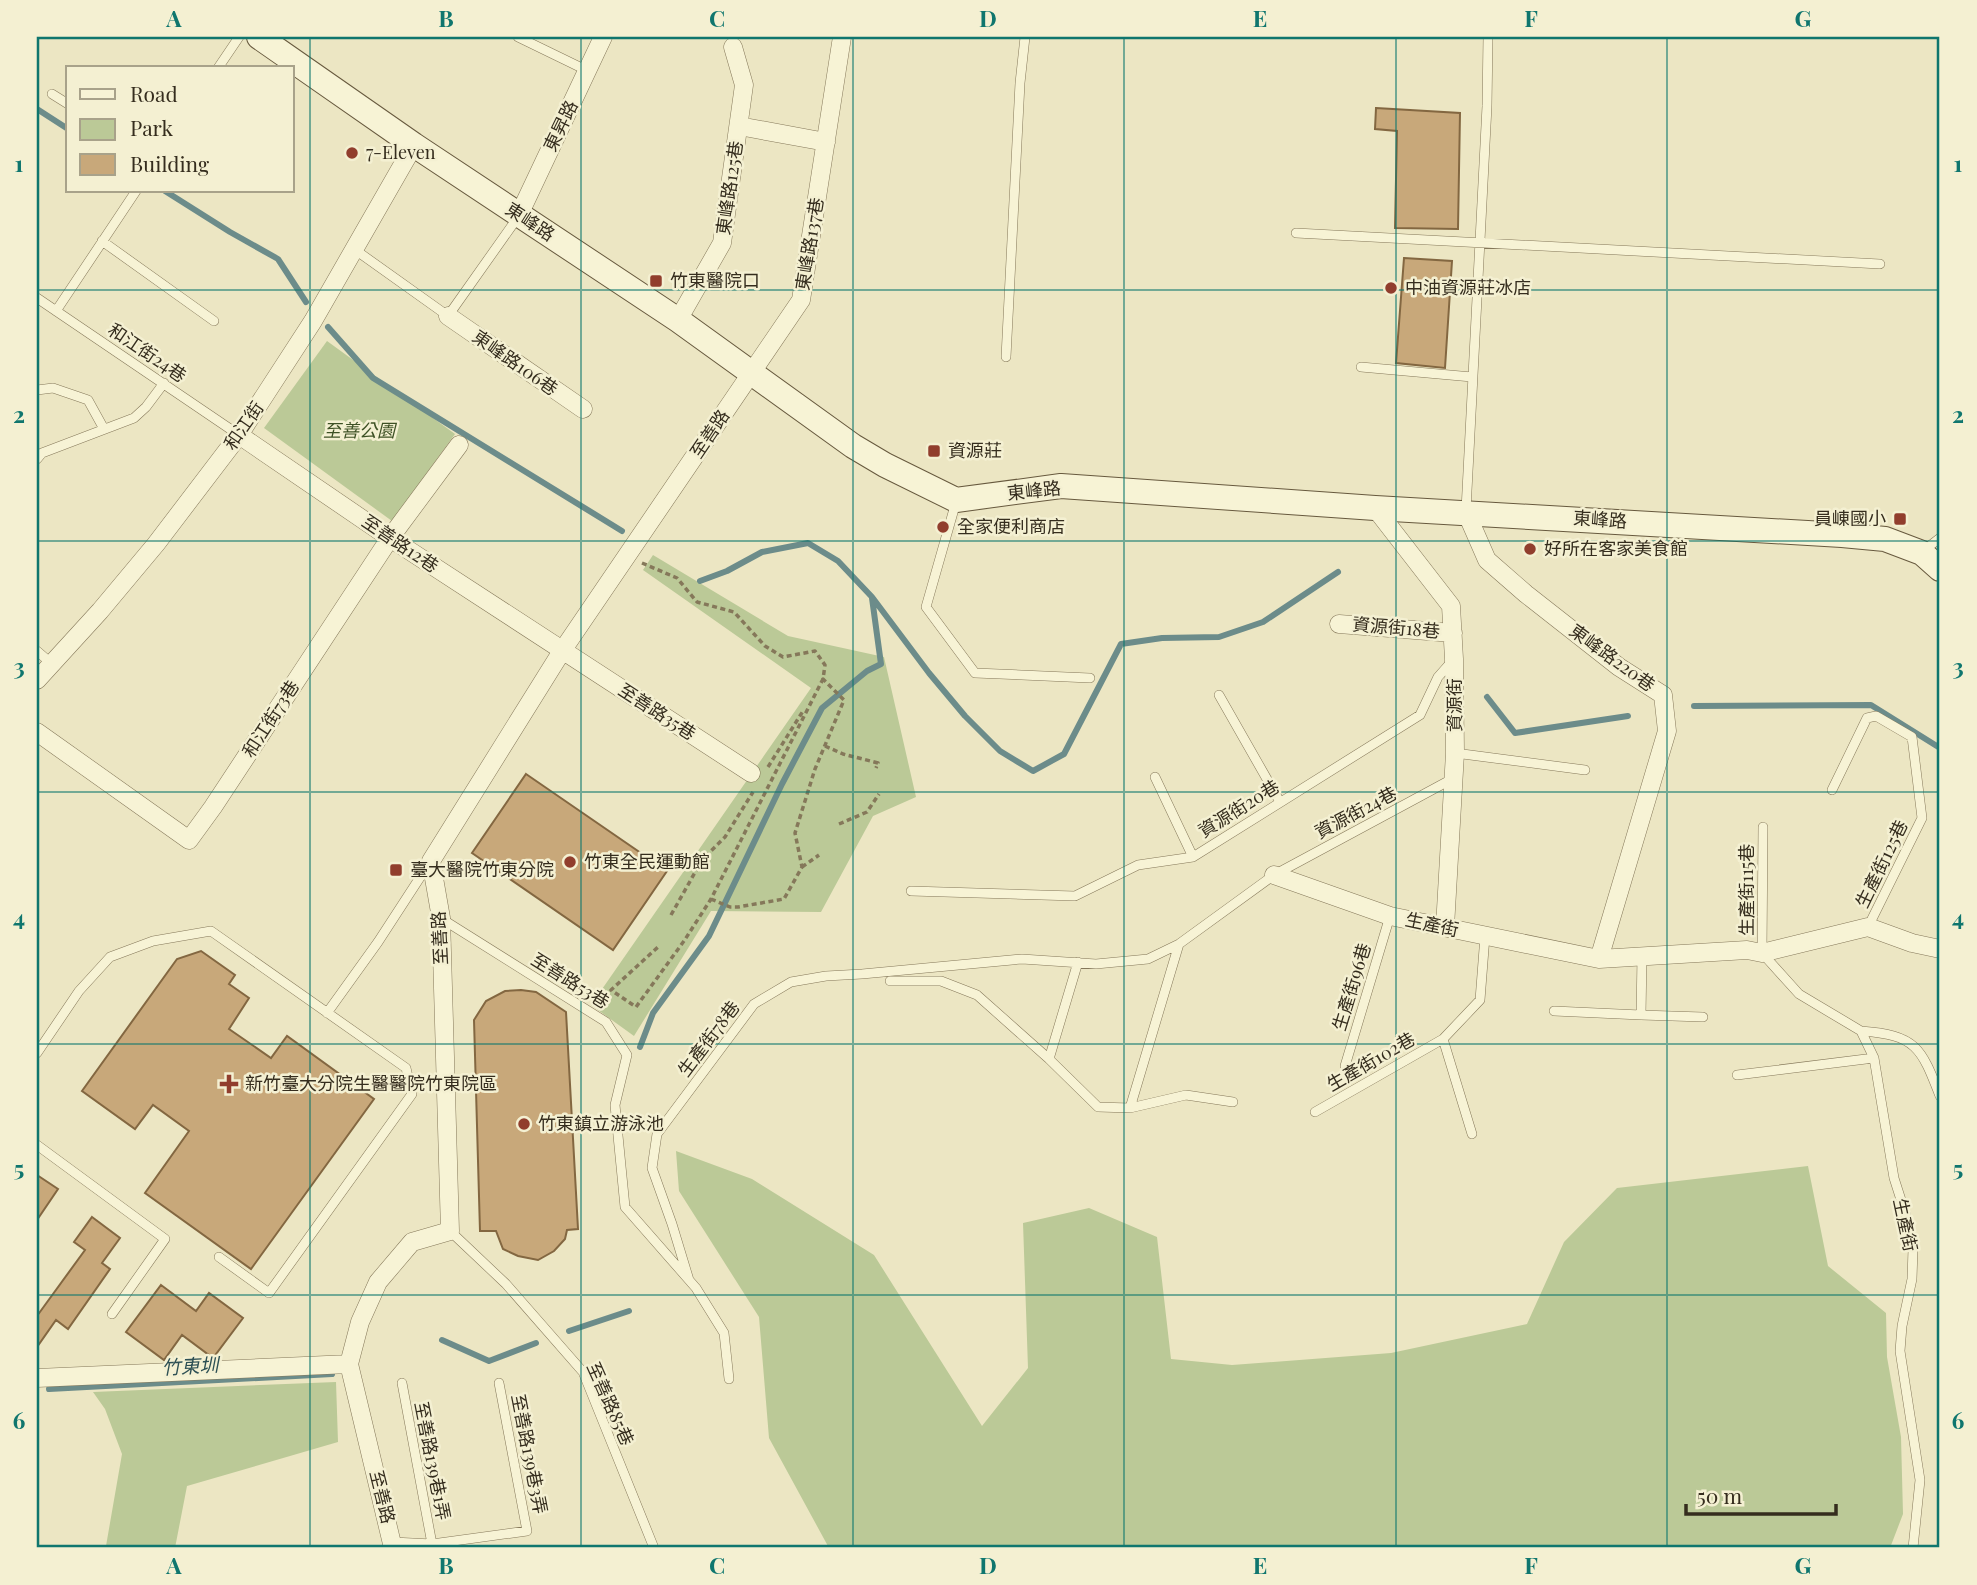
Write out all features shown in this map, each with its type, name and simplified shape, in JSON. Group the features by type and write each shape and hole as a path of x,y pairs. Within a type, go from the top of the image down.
{"main road":[{"name":"東峰路","path":"272,43 414,145 678,320 853,446 956,500 1061,486 1375,508 1853,536 1931,545 1940,569"}],"street":[{"name":"東昇路","path":"519,215 603,37"},
{"name":"東峰路137巷","path":"751,373 801,300 842,37"},
{"name":"東峰路125巷","path":"678,320 722,243 744,85 733,47"},
{"path":"738,126 825,142"},
{"name":"和江街","path":"37,680 156,544 239,435 313,321 414,145"},
{"name":"東峰路106巷","path":"448,316 583,410"},
{"name":"至善路","path":"393,1545 349,1364 360,1322 378,1282 412,1242 450,1231 441,918 431,861 562,651 751,373"},
{"name":"至善路12巷","path":"239,435 562,651"},
{"name":"和江街73巷","path":"37,732 189,839 213,807 390,538 459,445"},
{"name":"資源街","path":"1375,508 1451,606 1455,753 1445,927"},
{"name":"東峰路220巷","path":"1466,512 1487,560 1619,667 1663,695 1667,731 1599,959"},
{"name":"資源街18巷","path":"1339,624 1453,634"},
{"name":"至善路35巷","path":"562,651 758,777"},
{"name":"生產街","path":"1274,875 1390,916 1599,959 1747,950 1762,953 1868,927"},
{"path":"1868,927 1912,943 1940,949"},
{"path":"37,1378 349,1364"}],"lane":[{"path":"219,66 239,37"},
{"path":"518,37 588,71"},
{"path":"1006,358 1020,83 1025,37"},
{"path":"1466,512 1487,106 1488,37"},
{"path":"52,94 66,103"},
{"path":"56,311 135,192"},
{"path":"448,316 519,215"},
{"path":"1296,233 1880,264"},
{"path":"102,242 214,321"},
{"name":"東峰路106巷","path":"354,249 448,316"},
{"name":"和江街24巷","path":"37,298 239,435"},
{"path":"1361,367 1472,377"},
{"path":"37,459 42,453 134,418 164,383"},
{"path":"37,390 53,388 88,400 104,429"},
{"path":"956,500 926,607 975,673 1090,678"},
{"path":"37,651 52,664"},
{"name":"資源街20巷","path":"911,891 1075,896 1138,865 1193,857 1420,715 1438,677 1454,659"},
{"path":"1219,695 1280,802"},
{"name":"生產街125巷","path":"1832,790 1867,718 1876,716 1912,737 1922,818 1868,927"},
{"path":"1455,753 1585,771"},
{"path":"1155,777 1193,857"},
{"name":"資源街24巷","path":"1274,875 1454,778"},
{"name":"生產街115巷","path":"1762,953 1763,827"},
{"path":"327,1013 431,861"},
{"name":"生產街78巷","path":"688,1280 652,1168 657,1134 754,1004 791,982 826,976 1022,959 1096,964 1148,959 1179,944 1274,875"},
{"name":"生產街96巷","path":"1345,1066 1390,916"},
{"name":"至善路53巷","path":"441,918 606,1022 626,1055 615,1105 625,1207 696,1288 724,1333 729,1379"},
{"path":"37,1053 79,991 110,957 153,941 211,931 406,1068 412,1094 269,1293 219,1257"},
{"name":"生產街102巷","path":"1315,1112 1443,1039 1480,1000 1485,936"},
{"path":"1130,1108 1179,944"},
{"path":"1762,953 1799,993 1861,1031 1886,1033 1910,1042 1925,1059 1940,1096"},
{"path":"1641,1015 1642,956"},
{"path":"1049,1059 1078,962"},
{"path":"890,981 941,981 977,995 1098,1107 1130,1108 1186,1095 1233,1102"},
{"path":"1554,1011 1703,1017"},
{"name":"生產街","path":"1861,1031 1874,1058 1894,1178 1910,1228 1913,1249 1912,1279 1902,1326 1900,1351 1920,1480 1913,1548"},
{"name":"生產街102巷","path":"1443,1039 1472,1134"},
{"path":"1737,1075 1874,1058"},
{"path":"37,1145 165,1239 112,1314"},
{"name":"至善路85巷","path":"450,1231 506,1284 583,1372 654,1548"},
{"name":"至善路139巷1弄","path":"401,1383 432,1544"},
{"name":"至善路139巷3弄","path":"432,1544 527,1531 499,1383"},
{"path":"393,1545 432,1544"}],"path":[{"path":"671,915 702,860 725,836 758,777 823,679 844,700 815,769 795,833 802,867"},
{"path":"825,746 843,754 878,763 876,768"},
{"path":"839,824 867,813 879,794"},
{"path":"711,899 738,908 784,899 802,867 819,855"},
{"path":"611,990 658,947"}],"green space":[{"name":"至善公園","path":"327,341 455,434 392,521 264,428"},
{"path":"653,555 788,636 884,657 916,797 873,816 821,912 711,911 634,1036 591,1005 811,688 643,570"},
{"path":"676,1151 752,1179 874,1255 982,1426 1028,1368 1023,1223 1089,1208 1157,1237 1171,1359 1232,1365 1391,1353 1527,1324 1564,1242 1617,1188 1808,1166 1828,1266 1886,1313 1887,1357 1901,1437 1903,1514 1890,1548 829,1548 769,1438 759,1317 679,1191"},
{"path":"336,1382 338,1442 187,1486 175,1548 104,1548 122,1454 105,1409 93,1392"}],"building":[{"path":"1376,108 1460,113 1458,229 1395,228 1397,131 1375,129"},
{"path":"1404,258 1452,261 1445,368 1396,363"},
{"name":"竹東全民運動館","path":"526,774 667,871 613,950 472,853"},
{"path":"201,951 235,975 229,984 249,998 229,1029 271,1058 287,1036 374,1099 251,1269 145,1193 189,1131 153,1105 135,1129 82,1091 177,959"},
{"name":"竹東鎮立游泳池","path":"505,991 536,992 566,1012 578,1229 567,1230 565,1239 554,1251 538,1260 518,1256 503,1249 496,1231 480,1231 474,1020 486,1001"},
{"path":"37,1175 58,1189 37,1220"},
{"path":"92,1217 120,1238 102,1263 110,1269 68,1329 56,1320 37,1347 37,1316 85,1250 74,1242"},
{"path":"161,1285 196,1311 209,1293 243,1318 213,1358 182,1335 164,1360 126,1332"}],"waterway":[{"path":"37,109 66,128"},
{"path":"167,192 278,259 306,302"},
{"path":"328,327 373,378 622,531"},
{"path":"700,581 727,571 762,552 808,543 838,561 872,597 965,716 1000,751 1033,771 1064,754 1121,644 1162,638 1219,637 1263,622 1338,572"},
{"path":"640,1047 653,1013 709,936 822,708 867,671 881,664 872,598"},
{"path":"1487,697 1515,733 1628,716"},
{"path":"1694,706 1871,705 1940,748"},
{"name":"竹東圳","path":"569,1331 629,1311"},
{"name":"竹東圳","path":"442,1340 489,1361 536,1343"},
{"name":"竹東圳","path":"49,1389 332,1374"}],"place":[{"name":"7-Eleven","path":"352,153"},
{"name":"竹東醫院口","path":"656,281"},
{"name":"中油資源莊冰店","path":"1391,288"},
{"name":"資源莊","path":"934,451"},
{"name":"員崠國小","path":"1900,519"},
{"name":"全家便利商店","path":"943,527"},
{"name":"好所在客家美食館","path":"1530,549"},
{"name":"竹東全民運動館","path":"570,862"},
{"name":"臺大醫院竹東分院","path":"396,870"},
{"name":"新竹臺大分院生醫醫院竹東院區","path":"229,1084"},
{"name":"竹東鎮立游泳池","path":"524,1124"}]}
